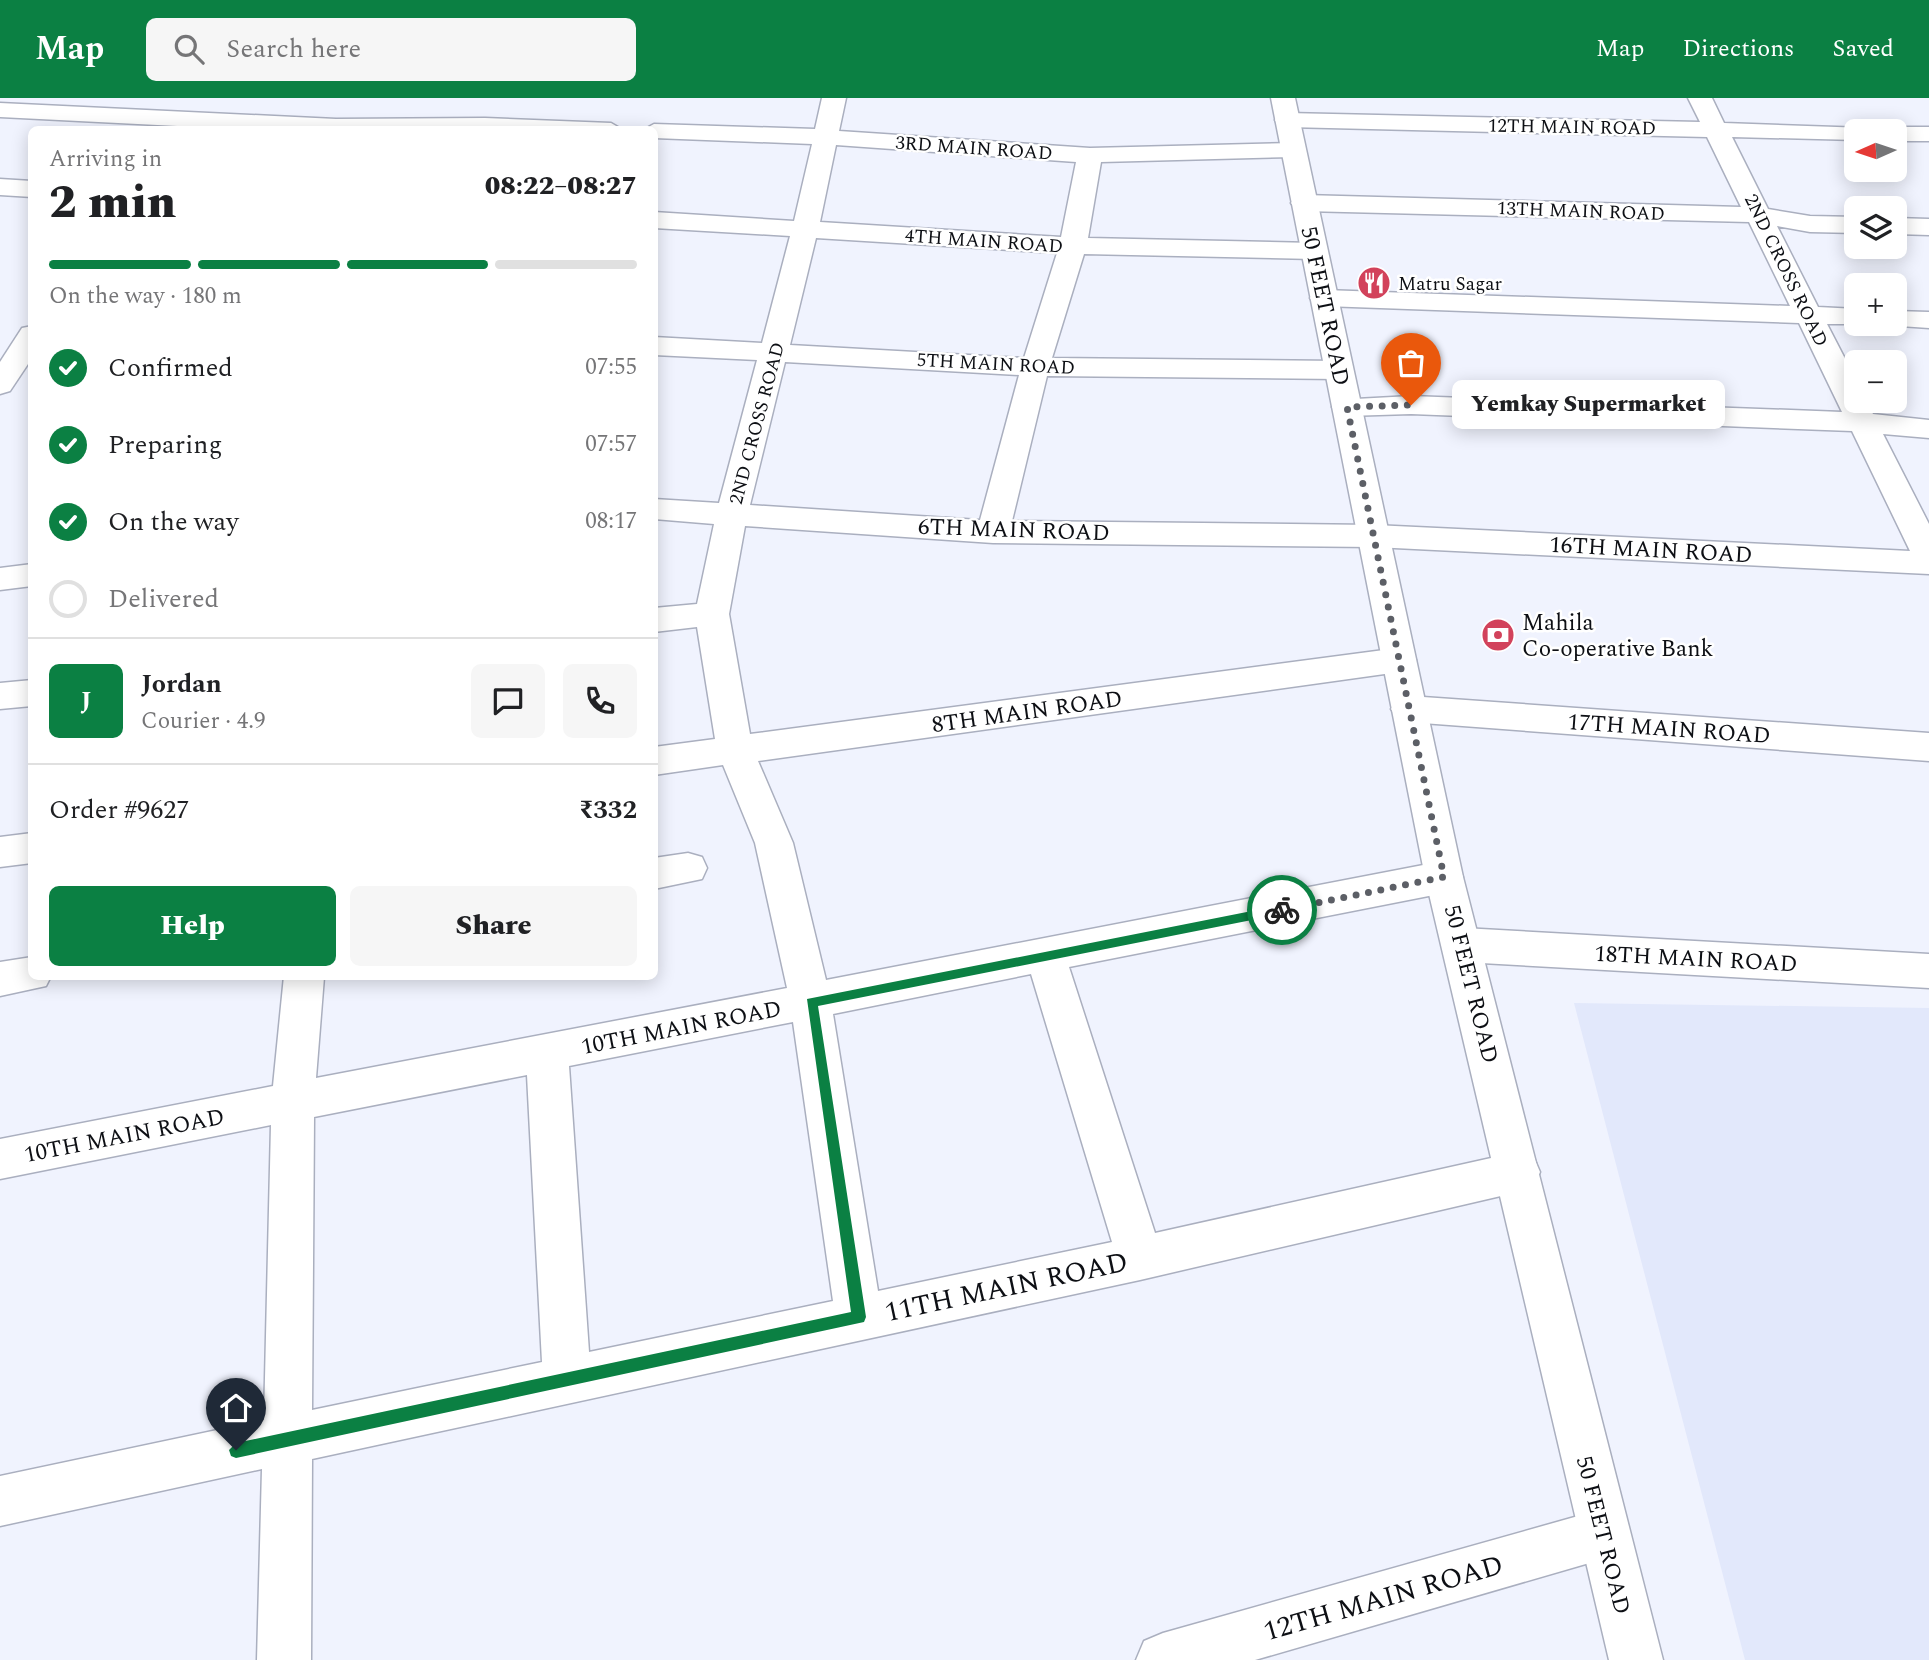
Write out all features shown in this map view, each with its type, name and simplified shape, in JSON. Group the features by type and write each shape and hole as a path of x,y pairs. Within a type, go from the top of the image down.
{"street":[{"path":"485,125 502,98"},
{"name":"2ND CROSS ROAD","path":"834,98 806,227 732,512 712,614 735,750 774,843 811,1002 859,1317"},
{"name":"2ND CROSS ROAD","path":"1700,98 1929,556"},
{"name":"12TH MAIN ROAD","path":"1285,109 1716,129 1844,132"},
{"name":"50 FEET ROAD","path":"1285,109 1444,877 1463,945 1603,1534 1636,1660"},
{"path":"0,110 298,126"},
{"path":"435,126 510,126"},
{"name":"3RD MAIN ROAD","path":"658,131 824,137 1090,155 1293,150"},
{"path":"1908,134 1929,134"},
{"path":"993,532 1035,367 1073,246 1090,155"},
{"path":"0,187 28,189"},
{"name":"13TH MAIN ROAD","path":"1304,203 1760,215 1810,224 1844,225"},
{"name":"4TH MAIN ROAD","path":"658,220 806,227 1073,246 1314,251"},
{"path":"1907,227 1929,228"},
{"path":"1324,298 1844,317"},
{"path":"1907,319 1929,320"},
{"path":"0,337 28,336"},
{"path":"0,385 28,341"},
{"name":"5TH MAIN ROAD","path":"658,346 1035,367 1339,370"},
{"path":"1347,407 1411,405 1860,422 1929,429"},
{"name":"6TH MAIN ROAD","path":"658,509 732,512 993,532 1374,536"},
{"name":"16TH MAIN ROAD","path":"1374,536 1929,563"},
{"path":"0,579 28,576"},
{"path":"658,620 712,614"},
{"name":"8TH MAIN ROAD","path":"658,760 1399,660"},
{"path":"0,696 28,693"},
{"name":"17TH MAIN ROAD","path":"1409,709 1929,747"},
{"path":"0,852 28,848"},
{"name":"10TH MAIN ROAD","path":"0,1159 1046,957 1444,877"},
{"name":"18TH MAIN ROAD","path":"1463,945 1929,971"},
{"path":"1046,957 1140,1258"},
{"path":"0,979 28,975"},
{"path":"284,1660 293,1102 304,980"},
{"path":"547,1053 567,1380"},
{"name":"11TH MAIN ROAD","path":"0,1501 1140,1258 1518,1172"},
{"name":"12TH MAIN ROAD","path":"1163,1660 1603,1534"}],"shaded area":[{"path":"1574,1003 1929,1008 1929,1660 1745,1660"}],"way so far":[{"path":"1282,910 1444,877 1347,407 1411,405"}],"place":[{"name":"Matru Sagar","path":"1374,283"},
{"name":"Yemkay Supermarket","path":"1411,405"},
{"name":"Mahila Co-operative Bank","path":"1498,635"}],"route":[{"path":"236,1450 859,1317 811,1002 1282,910"}]}
